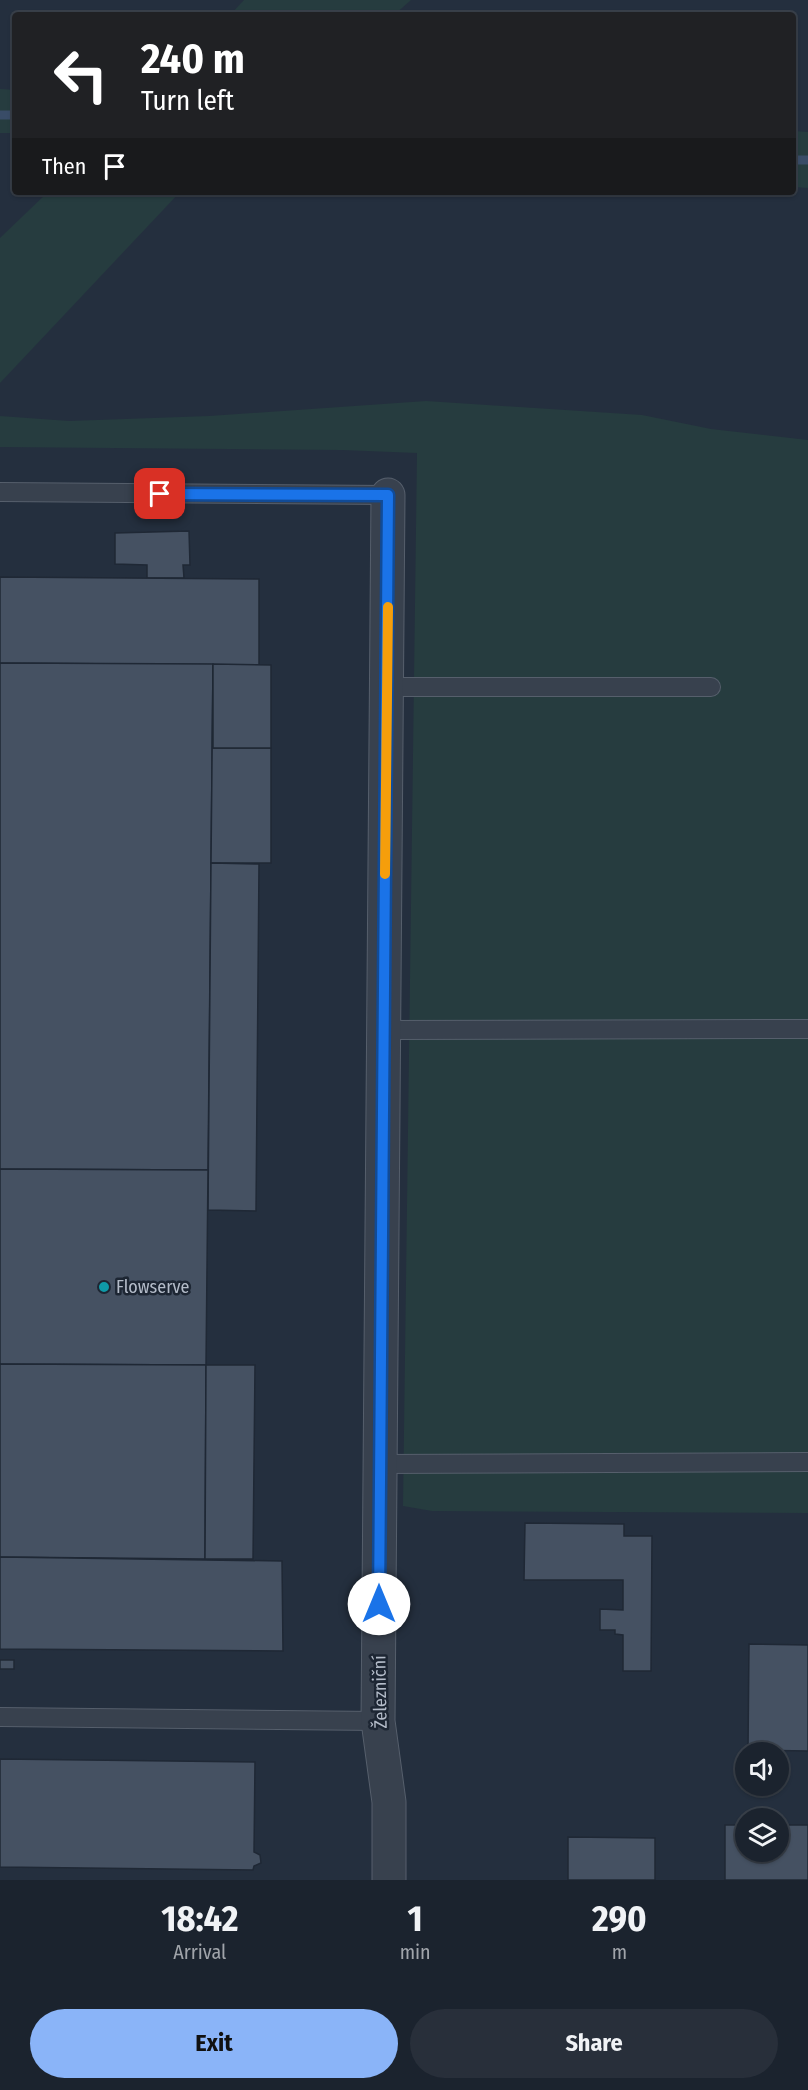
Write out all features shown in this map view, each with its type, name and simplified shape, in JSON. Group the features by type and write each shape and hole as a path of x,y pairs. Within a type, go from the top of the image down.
{"street":[{"name":"Železniční","path":"388,495 378,1720 390,1802 389,1880"}],"lane":[{"path":"0,492 388,495"},
{"path":"387,687 711,687"},
{"path":"384,1030 808,1029"},
{"path":"380,1464 808,1462"},
{"path":"0,1717 378,1720"}],"green space":[{"path":"244,0 411,0 397,12 233,12"},
{"path":"0,89 12,90 12,133 0,133"},
{"path":"796,131 808,132 808,188 796,187"},
{"path":"45,195 177,195 0,383 0,238"},
{"path":"426,401 642,415 711,429 808,440 808,1513 432,1511 403,1506 417,453 342,450 0,447 0,416 69,421 209,416"}],"building":[{"path":"189,531 190,565 183,565 184,578 147,578 147,565 115,564 115,533"},
{"path":"0,577 259,579 259,665 0,663"},
{"path":"0,663 213,664 208,1170 0,1169"},
{"path":"213,664 213,748 271,748 271,863 211,863"},
{"path":"213,664 271,665 271,748 213,748"},
{"path":"211,863 259,864 256,1211 208,1210"},
{"name":"Flowserve","path":"0,1169 208,1170 206,1365 0,1364"},
{"path":"0,1364 206,1365 205,1559 0,1557"},
{"path":"206,1365 255,1365 253,1559 205,1559"},
{"path":"525,1523 624,1524 624,1536 652,1536 651,1671 623,1671 623,1635 615,1634 615,1630 600,1630 600,1609 623,1610 623,1580 524,1580"},
{"path":"0,1557 282,1561 283,1651 0,1649"},
{"path":"749,1644 808,1645 808,1751 789,1751 789,1742 748,1742"},
{"path":"0,1660 14,1660 14,1669 0,1669"},
{"path":"0,1759 255,1762 254,1852 260,1855 261,1863 254,1866 253,1870 0,1867"},
{"path":"725,1825 735,1825 735,1862 789,1862 789,1825 808,1825 808,1880 725,1880"},
{"path":"568,1837 655,1838 655,1880 568,1880"}],"waterway":[{"path":"0,115 12,115"},
{"path":"796,160 808,160"}],"slow traffic":[{"path":"385,874 388,607"}],"place":[{"name":"Flowserve","path":"104,1287"}],"route":[{"path":"160,494 388,495 379,1604"}]}
